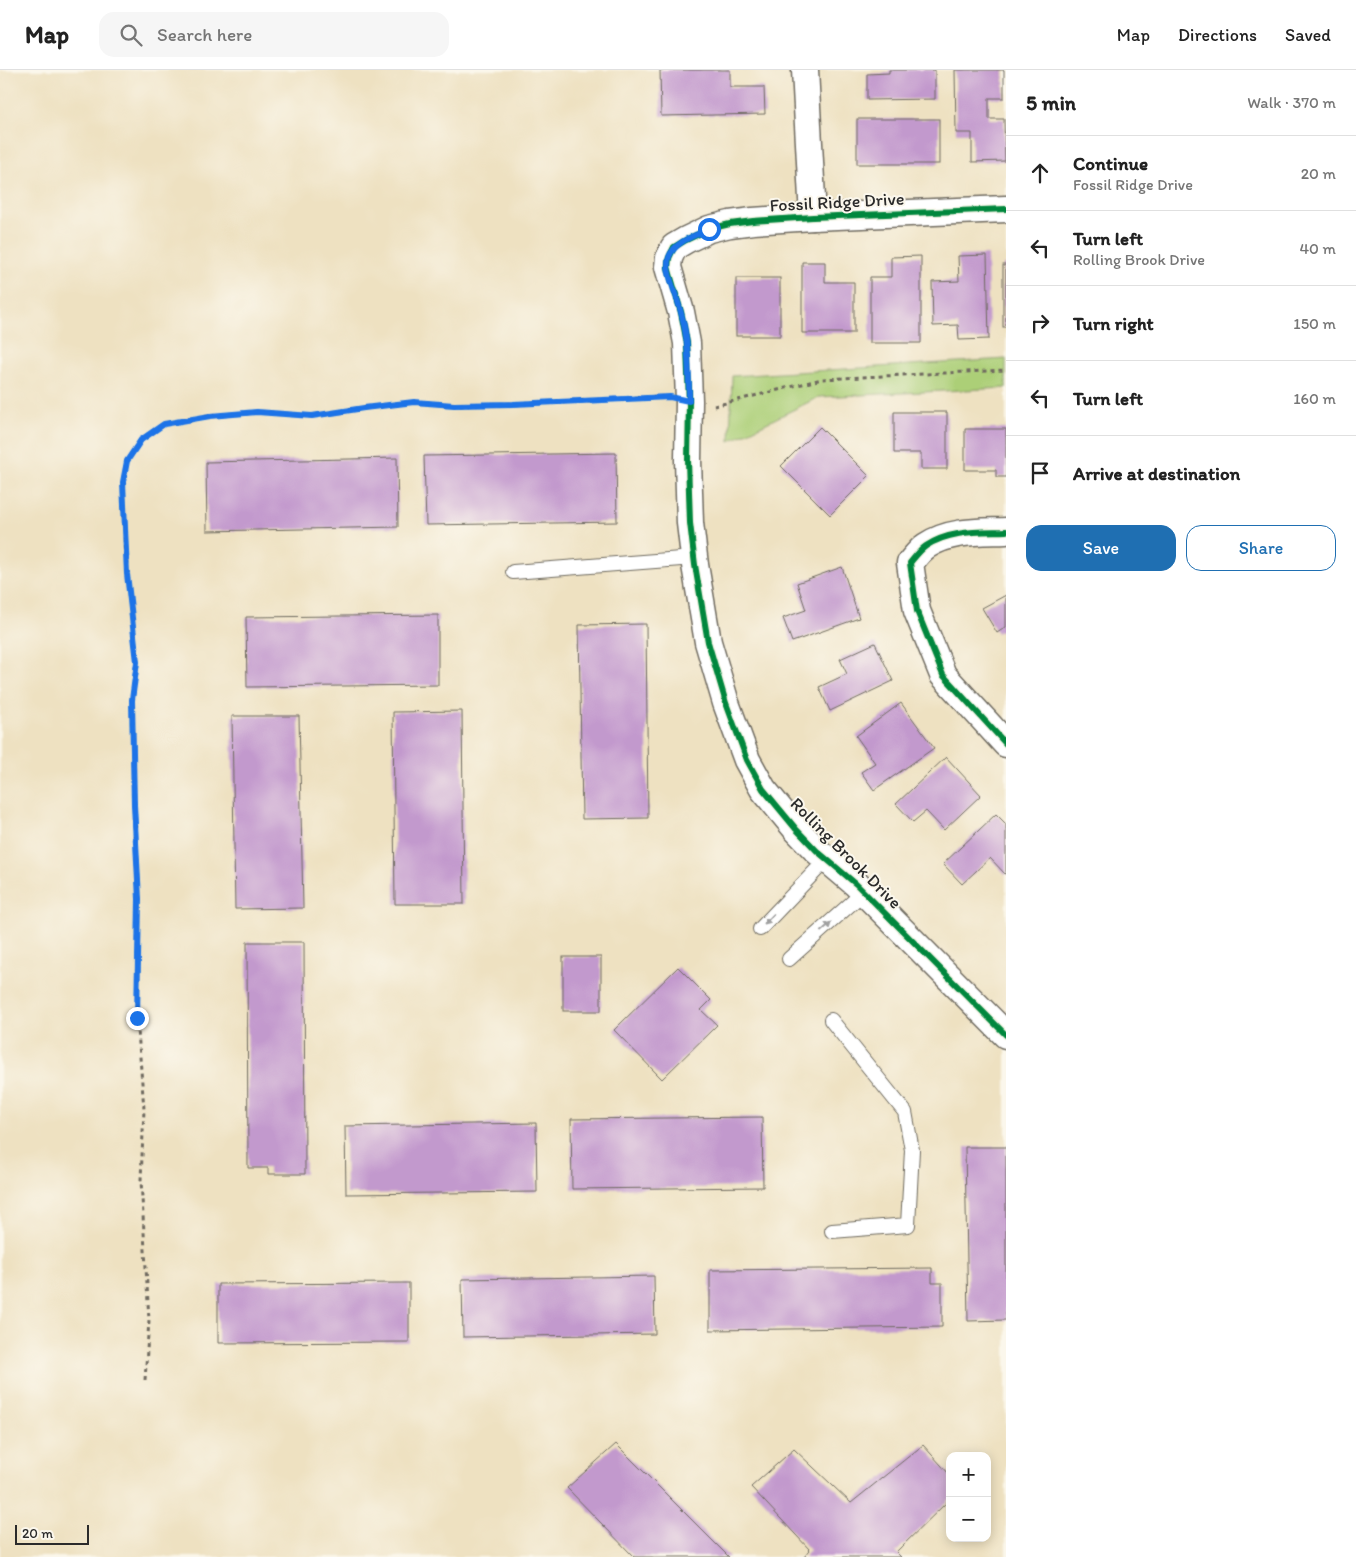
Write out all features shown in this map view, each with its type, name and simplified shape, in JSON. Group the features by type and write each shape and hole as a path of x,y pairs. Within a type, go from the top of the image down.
{"street":[{"path":"805,70 813,217"},
{"name":"Fossil Ridge Drive","path":"674,248 709,229 753,221 1006,209"},
{"name":"Rolling Brook Drive","path":"674,248 669,258 668,266 687,342 690,523 694,558 708,642 726,703 747,760 763,789 796,829 864,892 1006,1035"},
{"path":"1006,531 972,532 948,536 925,546 910,563 918,611 944,675 1006,744"}],"lane":[{"path":"513,572 694,558"},
{"path":"760,929 827,859"},
{"path":"789,959 864,892"},
{"path":"831,1020 905,1112 912,1150 908,1225 832,1231"}],"path":[{"path":"145,1380 149,1320 141,1180 144,1109 137,1018 139,899 134,805 132,700 137,662 127,574 123,482 127,461 141,440 164,424 210,416 257,412 312,416 414,402 454,405 513,404 670,397 716,406 822,379 1006,370"}],"green space":[{"path":"1006,359 1006,388 819,397 730,441 732,376"}],"building":[{"path":"660,70 730,70 730,87 764,87 765,114 661,116"},
{"path":"889,70 935,70 935,99 867,100 867,74 889,73"},
{"path":"955,70 1004,70 1004,98 989,98 989,119 1004,119 1005,161 972,162 972,133 956,133"},
{"path":"857,119 939,119 939,164 857,164"},
{"path":"987,255 989,339 959,340 958,325 933,326 932,282 959,281 958,256"},
{"path":"921,256 921,343 870,343 870,277 891,277 891,257"},
{"path":"802,262 825,262 825,282 854,282 854,333 802,333"},
{"path":"1003,265 1006,265 1006,327 1003,327"},
{"path":"736,278 780,278 780,336 736,336"},
{"path":"894,412 947,412 947,469 921,469 921,453 894,453"},
{"path":"820,427 869,476 830,515 781,466"},
{"path":"965,429 1006,429 1006,477 996,477 996,470 965,470"},
{"path":"616,453 617,522 426,525 424,456"},
{"path":"397,458 398,527 207,531 206,462"},
{"path":"842,567 859,618 792,642 783,618 806,610 797,583"},
{"path":"1006,595 1006,627 997,633 982,608"},
{"path":"438,615 438,685 247,687 246,617"},
{"path":"646,624 648,818 582,819 579,625"},
{"path":"875,643 893,681 830,711 819,687 847,674 840,659"},
{"path":"901,703 934,748 874,790 861,772 875,763 856,736"},
{"path":"462,711 464,904 395,904 393,712"},
{"path":"232,716 299,716 303,908 235,909"},
{"path":"946,757 981,795 944,830 926,811 913,822 896,804"},
{"path":"996,814 1006,824 1006,875 990,858 962,884 943,864"},
{"path":"247,942 304,942 305,1174 268,1174 268,1168 248,1168"},
{"path":"563,957 601,957 601,1011 563,1011"},
{"path":"678,967 711,1000 701,1010 717,1025 662,1079 614,1030"},
{"path":"762,1117 763,1187 572,1189 571,1119"},
{"path":"536,1123 537,1192 346,1194 345,1126"},
{"path":"965,1147 1006,1147 1006,1320 968,1321"},
{"path":"932,1268 932,1283 942,1283 942,1327 710,1330 710,1270"},
{"path":"654,1276 655,1334 463,1337 462,1279"},
{"path":"409,1283 409,1342 218,1343 218,1284"},
{"path":"616,1444 729,1557 634,1557 567,1488"},
{"path":"923,1445 946,1471 946,1503 896,1552 901,1557 804,1557 810,1550 751,1487 794,1449 851,1503"}],"cycle path":[{"path":"1006,209 813,217 730,224 709,229 674,247 669,258 668,267 681,312 687,343 690,523 695,565 708,642 726,703 747,760 763,789 796,829 817,851 856,884 1006,1035"},
{"path":"1006,531 975,532 945,537 924,548 910,563 917,611 943,675 1006,744"}],"route":[{"path":"137,1018 139,899 134,805 132,700 137,662 127,574 123,482 127,461 141,440 164,424 210,416 257,412 312,416 414,402 454,405 513,404 670,397 689,401 687,342 668,266 669,258 674,248 709,229"}]}
